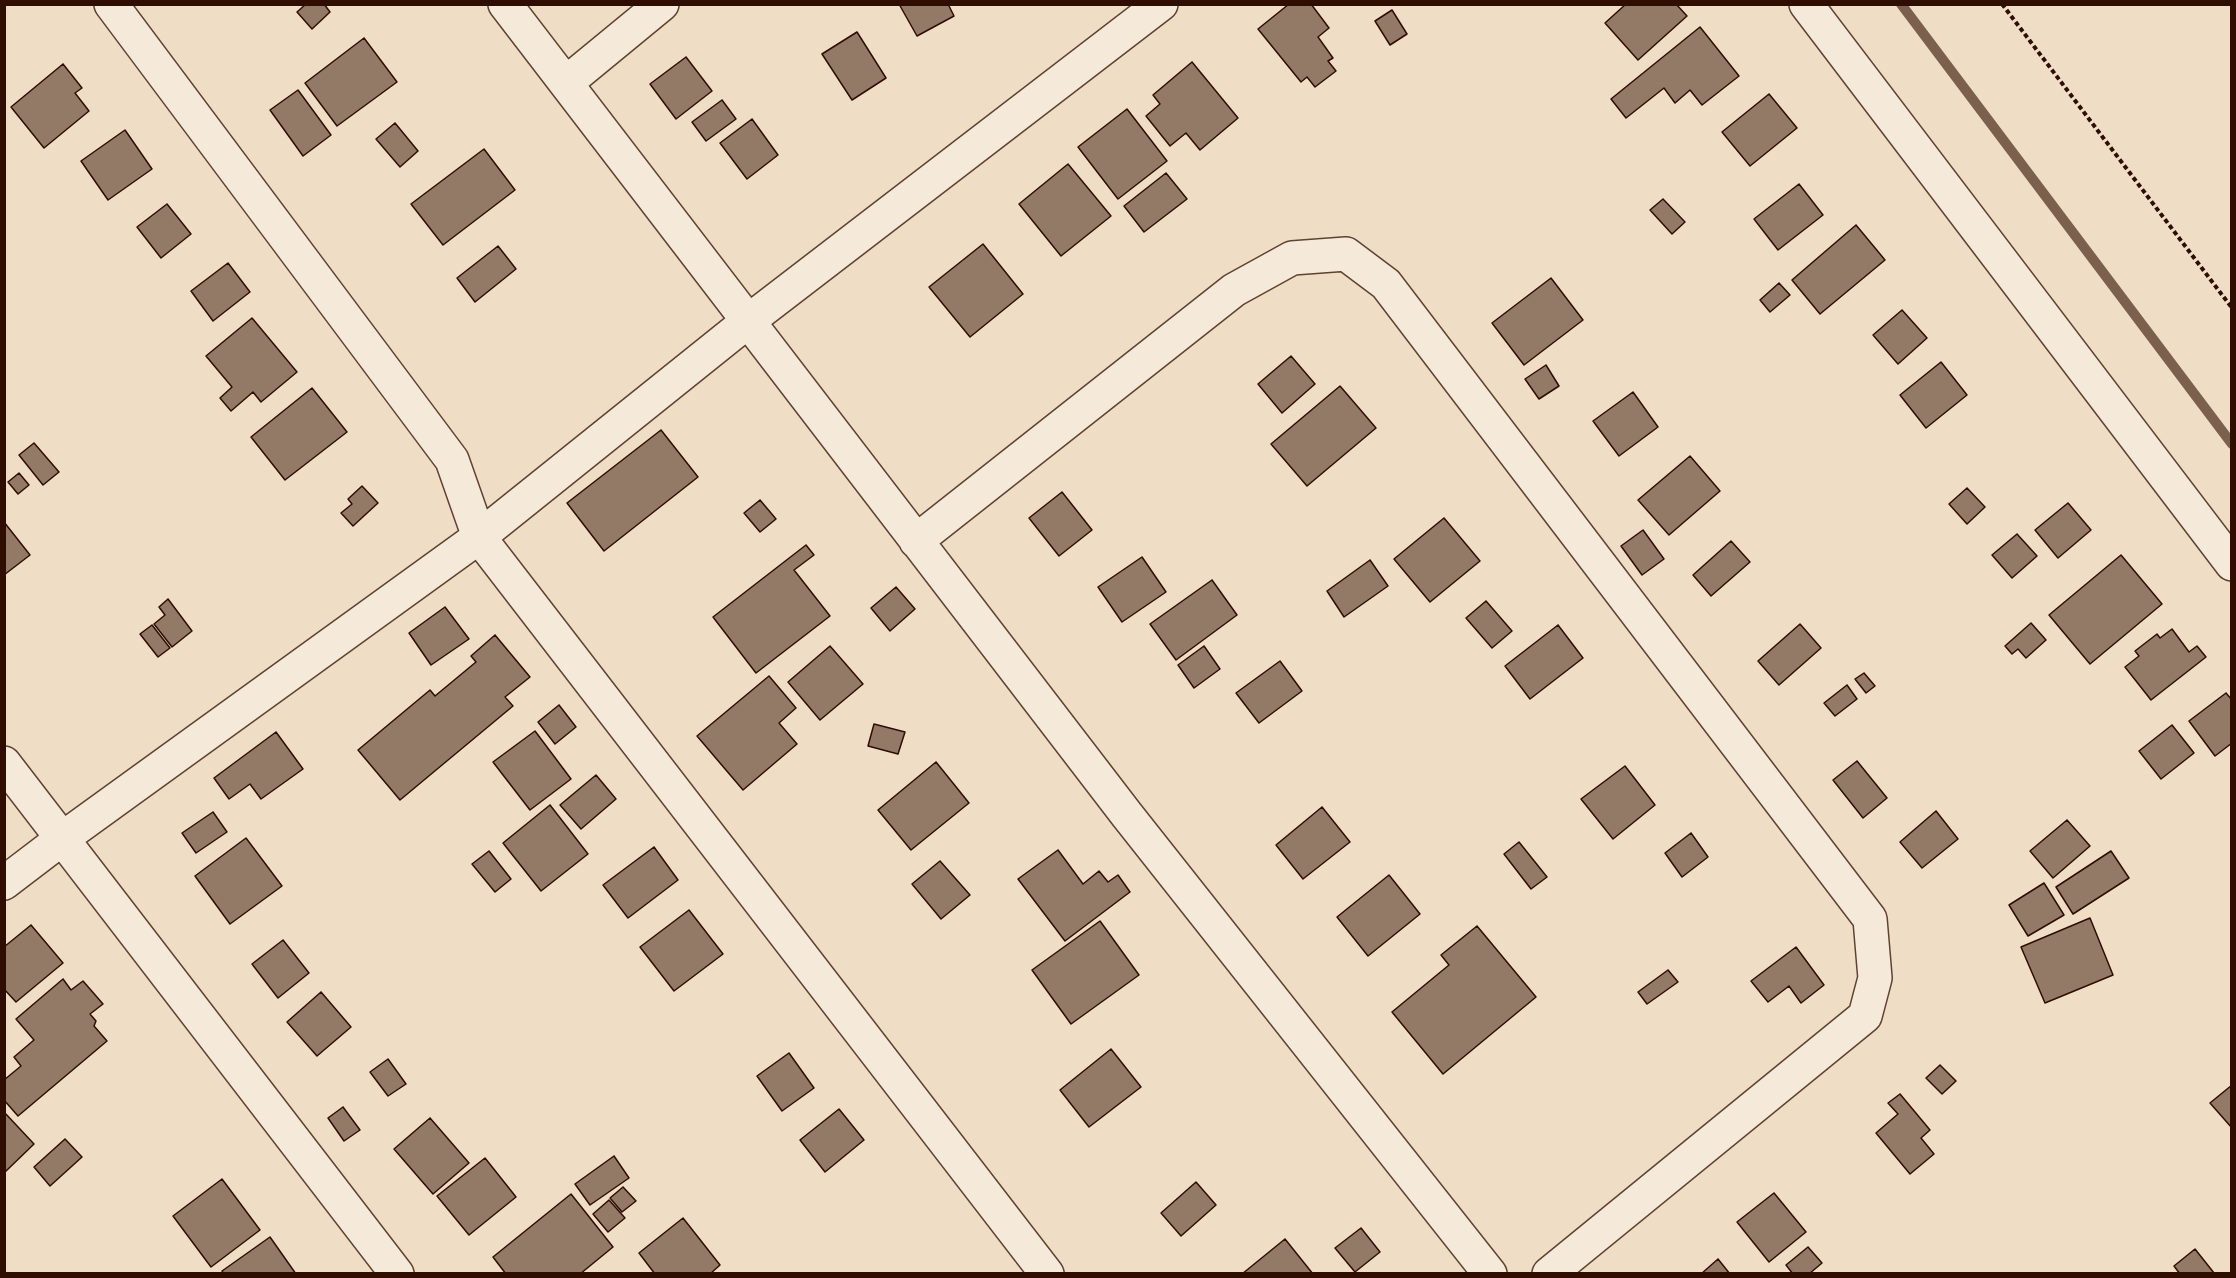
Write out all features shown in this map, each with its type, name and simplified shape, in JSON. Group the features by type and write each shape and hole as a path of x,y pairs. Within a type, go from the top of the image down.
{"street":[{"path":"111,4 452,460 479,537 1047,1274"},
{"path":"505,4 1127,815 1490,1274"},
{"path":"566,83 662,4"},
{"path":"4,883 479,537 747,322 1161,4"},
{"path":"1806,4 2232,564"},
{"path":"915,541 1234,290 1292,258 1346,254 1386,284 1870,919 1875,978 1865,1016 1549,1274"},
{"path":"4,763 397,1274"}],"path":[{"path":"2002,4 2232,308"}],"building":[{"path":"306,4 324,4 330,12 312,29 297,12"},
{"path":"899,4 948,4 954,16 917,36"},
{"path":"1289,4 1311,4 1329,28 1318,37 1333,58 1328,61 1336,71 1315,87 1307,77 1301,82 1258,29"},
{"path":"1626,4 1676,4 1687,16 1638,60 1605,23"},
{"path":"1392,10 1407,34 1390,45 1375,21"},
{"path":"1700,27 1739,76 1702,105 1690,90 1675,103 1664,88 1626,118 1611,99"},
{"path":"857,32 886,78 852,100 822,54"},
{"path":"364,38 397,82 337,126 305,83"},
{"path":"686,57 712,91 676,119 650,84"},
{"path":"1192,62 1238,118 1200,150 1186,133 1170,146 1146,116 1160,104 1153,95"},
{"path":"63,64 82,88 75,93 89,111 44,148 11,107"},
{"path":"298,90 331,135 303,156 270,110"},
{"path":"1769,94 1797,128 1750,166 1722,132"},
{"path":"722,100 736,119 706,141 692,122"},
{"path":"1127,109 1167,161 1118,199 1078,147"},
{"path":"752,119 778,155 747,179 720,143"},
{"path":"395,123 418,151 400,167 376,139"},
{"path":"125,130 152,169 108,200 81,161"},
{"path":"484,149 515,190 443,245 411,204"},
{"path":"1068,164 1111,216 1061,256 1019,204"},
{"path":"1166,173 1187,199 1144,232 1124,206"},
{"path":"1799,184 1823,215 1778,250 1754,219"},
{"path":"1663,199 1685,222 1672,234 1650,210"},
{"path":"167,204 191,234 161,258 137,227"},
{"path":"1856,225 1885,260 1820,314 1792,280"},
{"path":"983,244 1023,294 970,337 929,287"},
{"path":"498,246 516,269 475,302 457,278"},
{"path":"228,263 250,292 213,321 191,291"},
{"path":"1551,278 1583,320 1524,365 1492,323"},
{"path":"1779,283 1790,295 1770,312 1760,300"},
{"path":"1902,310 1927,338 1898,364 1873,335"},
{"path":"252,318 297,372 261,402 253,392 231,411 220,398 232,387 206,356"},
{"path":"1291,356 1315,384 1282,413 1258,384"},
{"path":"1941,362 1967,395 1926,428 1900,395"},
{"path":"1546,365 1559,386 1539,399 1525,379"},
{"path":"1340,386 1376,428 1307,486 1271,444"},
{"path":"312,388 347,432 285,480 251,437"},
{"path":"1633,392 1658,427 1619,456 1593,421"},
{"path":"661,430 698,477 604,551 567,503"},
{"path":"34,443 59,472 43,485 19,455"},
{"path":"1690,456 1720,491 1669,535 1638,500"},
{"path":"19,473 29,485 18,494 8,482"},
{"path":"362,486 378,503 353,526 341,513 352,504 348,499"},
{"path":"1967,488 1985,507 1967,524 1949,504"},
{"path":"1062,492 1092,530 1059,556 1029,518"},
{"path":"760,500 776,519 760,532 744,513"},
{"path":"2068,503 2091,530 2058,558 2035,530"},
{"path":"1444,518 1480,561 1430,602 1394,559"},
{"path":"4,522 30,555 4,575"},
{"path":"1643,530 1664,559 1642,575 1621,546"},
{"path":"2017,534 2037,556 2012,578 1992,555"},
{"path":"1731,541 1750,562 1711,596 1693,575"},
{"path":"806,545 814,555 794,570 830,616 756,673 713,617"},
{"path":"2121,555 2162,604 2090,664 2049,615"},
{"path":"1142,557 1166,592 1122,622 1098,587"},
{"path":"1370,560 1388,586 1344,617 1327,591"},
{"path":"1212,580 1237,615 1176,660 1150,624"},
{"path":"896,587 915,609 890,631 871,608"},
{"path":"168,599 192,631 172,647 154,624 165,615 159,607"},
{"path":"1486,601 1512,631 1492,648 1466,618"},
{"path":"445,607 469,639 431,665 409,633"},
{"path":"2031,623 2046,640 2026,658 2018,649 2012,654 2005,646"},
{"path":"1800,624 1821,648 1779,685 1758,661"},
{"path":"152,625 170,648 158,657 140,634"},
{"path":"1558,625 1583,658 1530,699 1505,666"},
{"path":"2172,629 2189,652 2197,646 2206,657 2151,700 2125,667 2139,656 2135,651 2157,634 2160,638"},
{"path":"495,635 530,677 505,697 513,706 400,800 358,750 430,690 435,696 476,662 471,656"},
{"path":"830,646 863,684 820,720 788,682"},
{"path":"1204,646 1220,669 1194,688 1178,665"},
{"path":"1280,661 1302,691 1259,723 1236,693"},
{"path":"1864,673 1875,686 1866,693 1855,679"},
{"path":"769,676 796,708 779,723 797,744 743,790 697,736"},
{"path":"1847,685 1857,699 1835,716 1824,703"},
{"path":"2226,693 2232,700 2232,743 2215,756 2189,721"},
{"path":"559,705 576,727 555,744 538,722"},
{"path":"874,724 905,732 898,754 868,746"},
{"path":"2172,725 2194,753 2161,779 2139,751"},
{"path":"535,731 571,779 530,810 493,762"},
{"path":"276,732 303,769 261,799 250,784 229,799 214,778"},
{"path":"1857,761 1887,798 1863,818 1833,780"},
{"path":"936,762 969,803 911,850 878,810"},
{"path":"1625,766 1655,805 1613,839 1581,799"},
{"path":"596,775 616,799 581,829 560,805"},
{"path":"550,805 588,854 541,891 503,843"},
{"path":"1322,807 1350,842 1303,879 1276,845"},
{"path":"1936,811 1958,839 1922,868 1900,842"},
{"path":"213,812 227,832 196,853 182,833"},
{"path":"2067,820 2090,846 2053,878 2030,851"},
{"path":"1691,833 1708,857 1682,877 1665,853"},
{"path":"246,838 282,886 230,924 195,876"},
{"path":"1519,842 1547,877 1531,889 1504,854"},
{"path":"654,847 678,880 628,918 603,885"},
{"path":"1058,850 1083,884 1099,871 1108,882 1118,875 1130,892 1065,941 1018,879"},
{"path":"489,851 511,879 495,892 472,864"},
{"path":"2111,851 2129,878 2073,914 2056,887"},
{"path":"940,861 970,895 941,919 912,884"},
{"path":"1389,875 1420,914 1368,956 1337,917"},
{"path":"2044,883 2064,915 2028,936 2009,905"},
{"path":"689,910 723,954 674,991 640,947"},
{"path":"2090,918 2113,975 2045,1003 2021,947"},
{"path":"1100,921 1139,975 1071,1024 1032,970"},
{"path":"31,925 63,963 16,1002 4,989 4,947"},
{"path":"1477,926 1536,997 1443,1074 1392,1012 1449,965 1441,955"},
{"path":"283,940 309,973 278,998 252,964"},
{"path":"1796,947 1824,985 1801,1003 1789,986 1768,1002 1751,981"},
{"path":"1668,970 1678,982 1647,1004 1638,992"},
{"path":"63,979 71,990 83,981 103,1004 90,1014 96,1021 94,1026 107,1041 18,1116 4,1100 4,1080 21,1066 14,1057 34,1040 16,1019"},
{"path":"321,992 351,1027 317,1056 287,1022"},
{"path":"1111,1049 1141,1087 1089,1127 1060,1090"},
{"path":"789,1053 814,1088 782,1111 757,1076"},
{"path":"388,1059 406,1084 388,1096 370,1072"},
{"path":"1940,1065 1956,1081 1942,1094 1926,1078"},
{"path":"2232,1085 2232,1128 2210,1103"},
{"path":"1900,1094 1930,1130 1921,1138 1934,1154 1910,1174 1876,1133 1898,1114 1888,1103"},
{"path":"343,1107 360,1130 344,1141 328,1118"},
{"path":"839,1109 864,1140 825,1172 800,1140"},
{"path":"4,1112 34,1144 5,1172 4,1171"},
{"path":"430,1118 469,1163 433,1194 394,1149"},
{"path":"65,1139 82,1157 50,1186 34,1167"},
{"path":"614,1156 629,1178 590,1205 575,1184"},
{"path":"485,1158 516,1197 469,1235 437,1196"},
{"path":"222,1179 260,1230 211,1267 173,1216"},
{"path":"1196,1182 1216,1205 1181,1236 1161,1213"},
{"path":"623,1187 636,1201 622,1212 610,1198"},
{"path":"1774,1193 1806,1232 1769,1262 1737,1222"},
{"path":"571,1194 613,1247 580,1274 506,1274 493,1257"},
{"path":"609,1200 625,1218 608,1232 593,1214"},
{"path":"683,1218 720,1265 710,1274 655,1274 639,1253"},
{"path":"1361,1228 1380,1252 1355,1272 1335,1248"},
{"path":"270,1237 296,1274 224,1274 222,1271"},
{"path":"1285,1239 1313,1274 1242,1274"},
{"path":"1808,1247 1822,1263 1809,1274 1793,1274 1786,1265"},
{"path":"2195,1249 2213,1274 2180,1274 2174,1266"},
{"path":"1718,1259 1730,1274 1701,1274"}],"waterway":[{"path":"1901,4 2232,444"}]}
